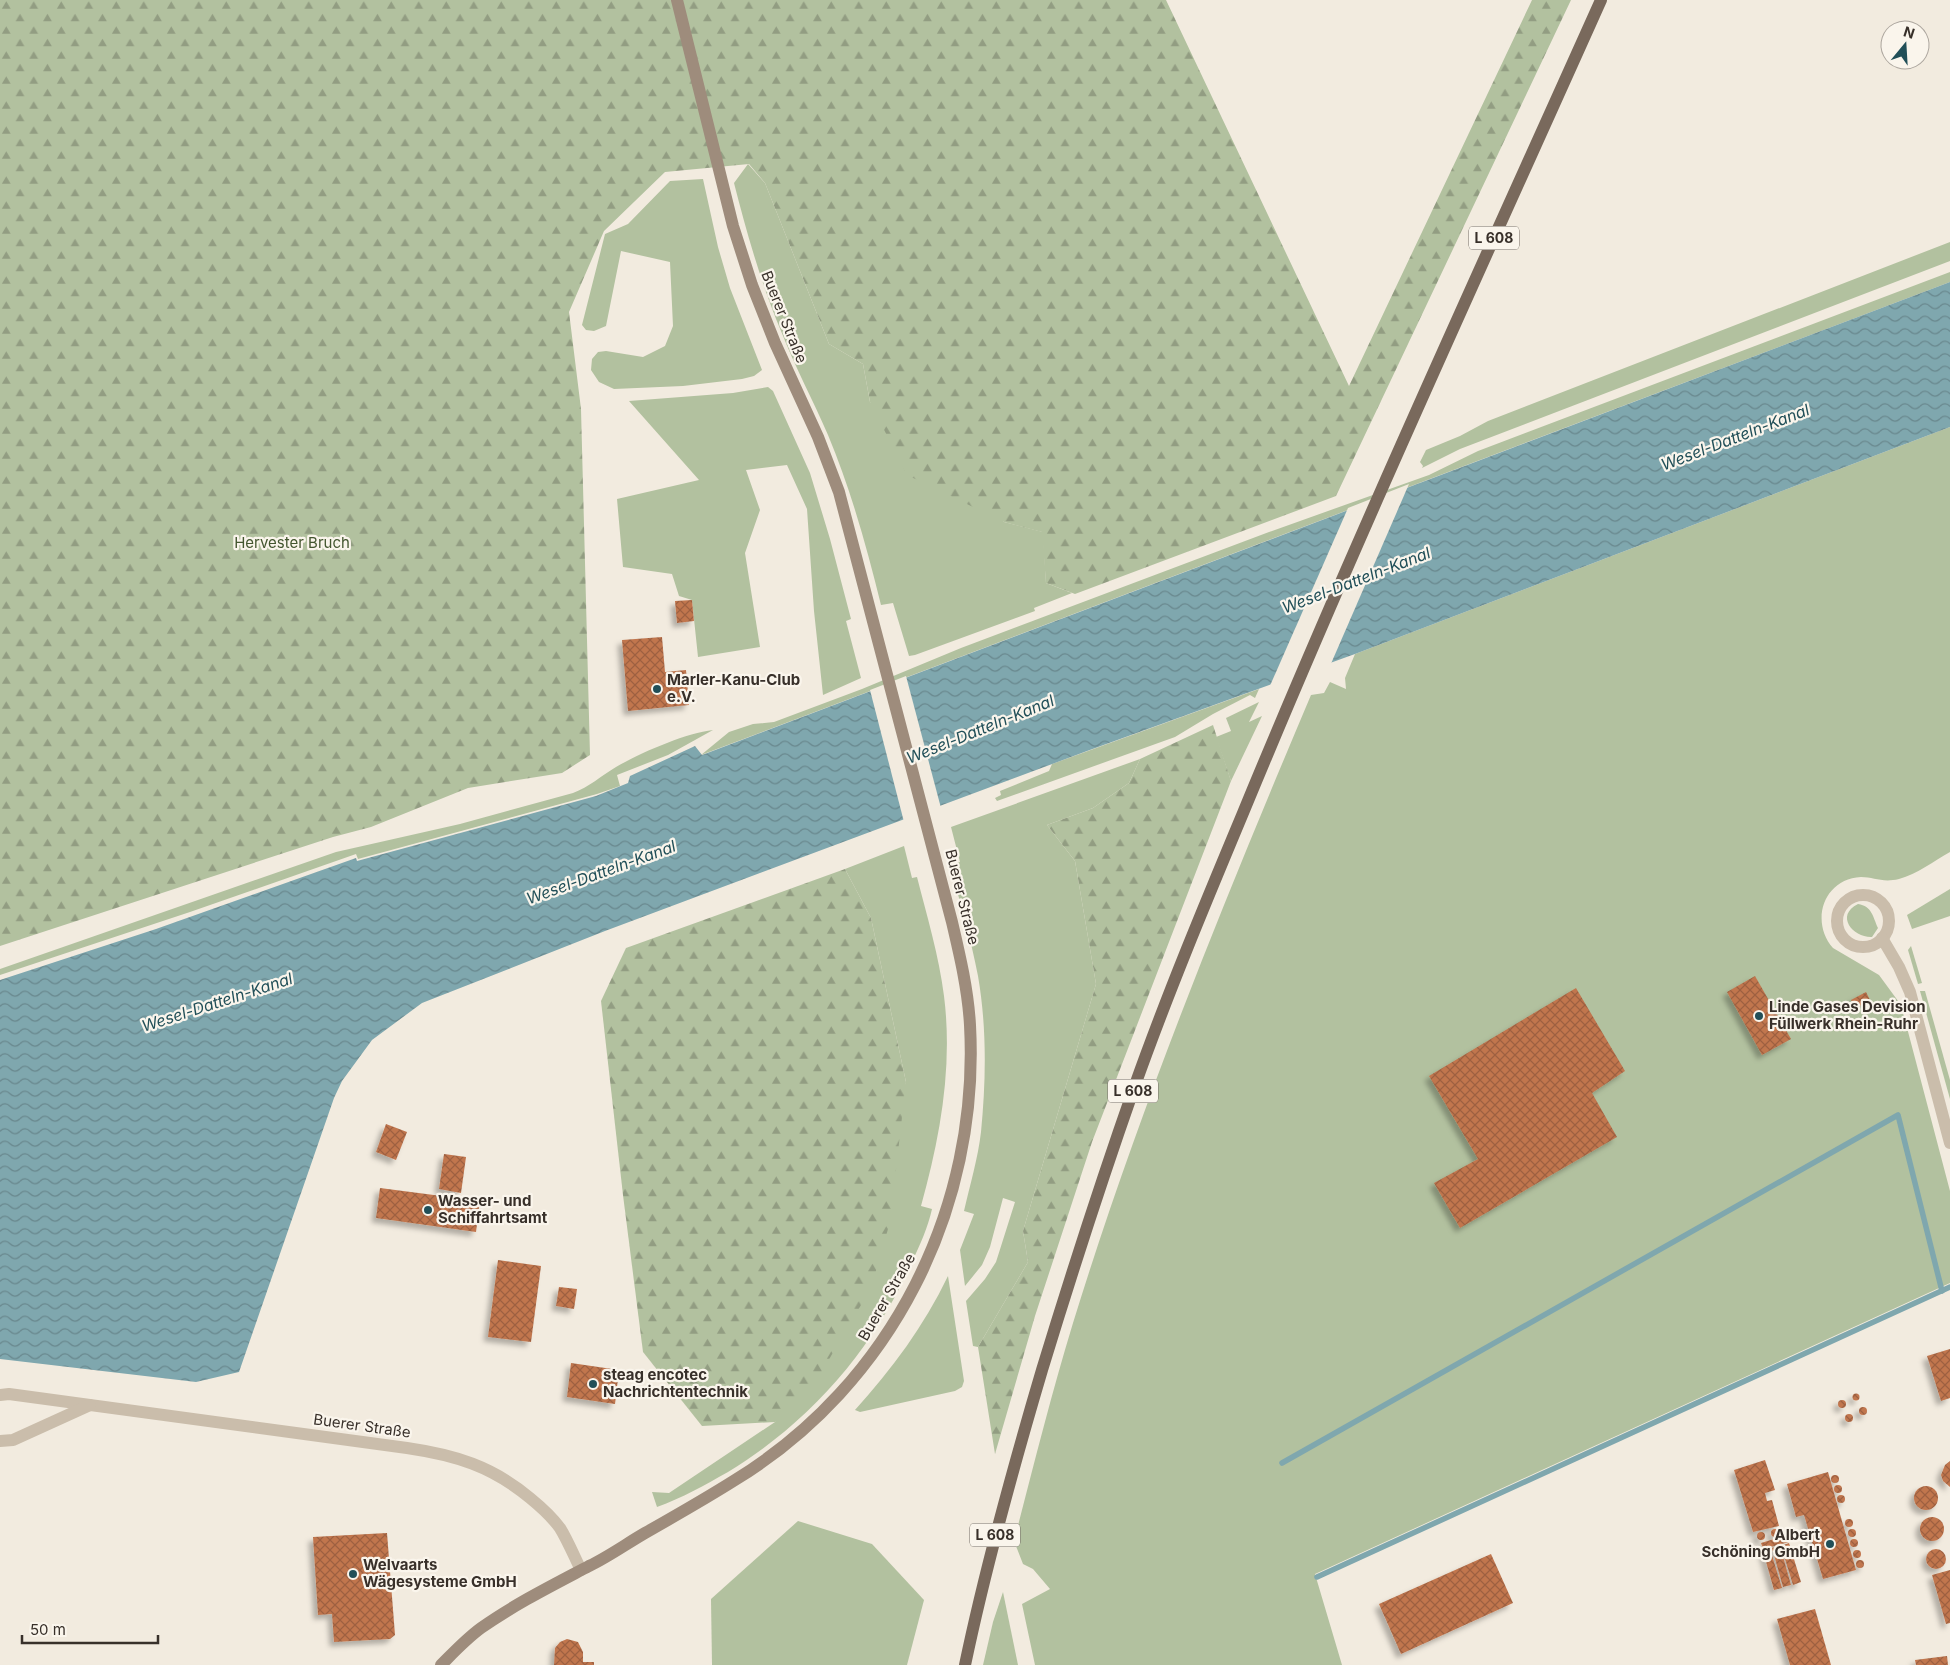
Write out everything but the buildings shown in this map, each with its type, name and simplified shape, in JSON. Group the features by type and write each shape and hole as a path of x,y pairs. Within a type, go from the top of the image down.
{"main road":[{"name":"L 608","path":"965,1665 982,1583 1007,1486 1074,1265 1136,1084 1204,908 1287,706 1387,476 1601,0"}],"street":[{"name":"Buerer Straße","path":"441,1665 481,1628 560,1580 581,1570 738,1479 790,1441 824,1411 850,1384 889,1332 918,1282 944,1217 960,1160 969,1101 971,1063 970,1024 963,972 931,840 839,492 818,437 764,316 742,254 726,198 677,0"},
{"path":"1861,895 1870,896 1885,906 1889,923 1887,931 1882,938 1875,944 1866,947 1857,946 1842,936 1838,928 1837,919 1839,910 1844,902 1852,897 1861,895"},
{"path":"1882,938 1899,967 1910,992 1950,1143"},
{"name":"Buerer Straße","path":"0,1395 9,1394 407,1448 463,1459 511,1482 538,1505 560,1528 581,1570"},
{"path":"0,1441 14,1440 90,1405"}],"green space":[{"name":"Hervester Bruch","path":"0,0 1166,0 1349,386 1532,0 1571,0 1336,496 1075,594 1046,583 1042,532 1004,522 907,475 870,402 863,364 829,344 765,183 749,164 665,172 604,231 569,312 581,409 590,755 562,773 468,788 371,827 333,837 0,946"},
{"path":"748,164 765,183 829,344 863,364 870,402 1004,522 1043,532 1046,583 1072,593 1034,608 1035,611 909,656 893,603 881,605 844,477 828,435 786,344 761,277 734,183"},
{"path":"703,179 718,247 730,288 762,370 754,376 742,379 683,386 614,389 599,382 591,370 592,359 598,352 606,351 643,357 665,346 673,326 670,262 621,251 606,326 594,331 586,330 582,325 605,234 628,224 670,181"},
{"path":"1950,242 1950,261 1460,449 1422,468 1423,466 1420,462 1426,450 1460,436 1488,421"},
{"path":"1950,272 1950,282 701,755 729,732 753,724 774,722 862,689 961,648 1269,532 1429,475 1478,451"},
{"path":"768,387 773,391 810,473 851,619 846,621 861,678 823,695 814,611 807,509 787,465 746,470 760,510 745,553 760,647 698,657 692,600 679,596 672,574 623,567 617,499 699,480 629,401 733,393"},
{"path":"1950,427 1950,852 1906,877 1883,880 1861,877 1837,885 1829,893 1824,904 1822,926 1826,938 1833,948 1879,975 1901,1005 1950,1191 1950,1283 1315,1574 1342,1665 1035,1665 1022,1604 1050,1589 1033,1569 1023,1564 1014,1541 1057,1377 1099,1243 1154,1085 1246,850 1311,695 1324,693 1330,682 1346,689 1345,678 1355,654"},
{"path":"1259,689 1255,698 1250,695 1213,714 1175,737 997,801 995,798 1001,795 1000,791 1049,771 1052,764"},
{"path":"1259,702 1249,722 1262,716 1231,781 1216,737 1231,731 1226,718"},
{"path":"1213,725 1231,781 1092,1142 1035,1316 995,1454 978,1347 1028,1262 1023,1231 1096,984 1075,861 1047,825 1093,808 1129,783 1140,759"},
{"path":"713,730 668,755 617,775 620,786 597,794 358,859 356,854 0,975 0,969 336,852 460,824 579,791 616,767 650,750 677,739"},
{"path":"1140,759 1129,783 1093,808 1047,825 1075,861 1096,984 1023,1231 1028,1262 978,1347 973,1346 966,1301 985,1279 996,1262 1015,1202 1003,1198 990,1247 982,1265 965,1286 960,1250 974,1214 964,1211 981,1132 985,1074 984,1035 978,976 969,934 950,865 960,862 951,827"},
{"path":"904,846 912,878 917,877 932,936 942,981 946,1023 946,1076 943,1102 934,1154 921,1206 932,1209 926,1229 896,1294 878,1325 858,1354 812,1407 758,1452 728,1472 657,1507 652,1492 669,1493 775,1422 906,1082 871,918 845,869"},
{"path":"845,869 871,918 906,1082 890,1222 871,1288 821,1373 775,1422 702,1426 643,1352 601,1001 626,948"},
{"path":"1950,889 1950,916 1912,929 1907,915"},
{"path":"1858,904 1866,907 1873,916 1878,928 1872,937 1859,934 1849,925 1847,920 1848,914"},
{"path":"1911,946 1922,983 1918,984 1908,950"},
{"path":"1920,991 1925,991 1950,1080 1950,1099"},
{"path":"948,1276 964,1381 962,1387 955,1391 860,1412 855,1410 882,1379 918,1330"},
{"path":"798,1521 872,1544 924,1600 907,1665 712,1665 711,1599"},
{"path":"1003,1592 1018,1665 983,1665 993,1622"}],"water":[{"name":"Wesel-Datteln-Kanal","path":"1950,282 1950,427 1355,654 1087,751 605,931 422,1003 372,1040 342,1081 334,1098 239,1372 196,1382 0,1359 0,980 156,929 356,858 357,861 596,796 628,783 630,776 695,746 702,755"}],"pier":[{"path":"1409,484 1330,666 1269,688 1348,508"},
{"path":"906,676 941,808 904,822 870,690"}],"waterway":[{"path":"1282,1463 1898,1115 1942,1291"},
{"path":"1317,1577 1950,1287"}],"place":[{"name":"Marler-Kanu-Club e.V.","path":"657,689"},
{"name":"Linde Gases Devision Füllwerk Rhein-Ruhr","path":"1759,1016"},
{"name":"Wasser- und Schiffahrtsamt","path":"428,1210"},
{"name":"steag encotec Nachrichtentechnik","path":"593,1384"},
{"name":"Albert Schöning GmbH","path":"1830,1544"},
{"name":"Welvaarts Wägesysteme GmbH","path":"353,1574"}]}
